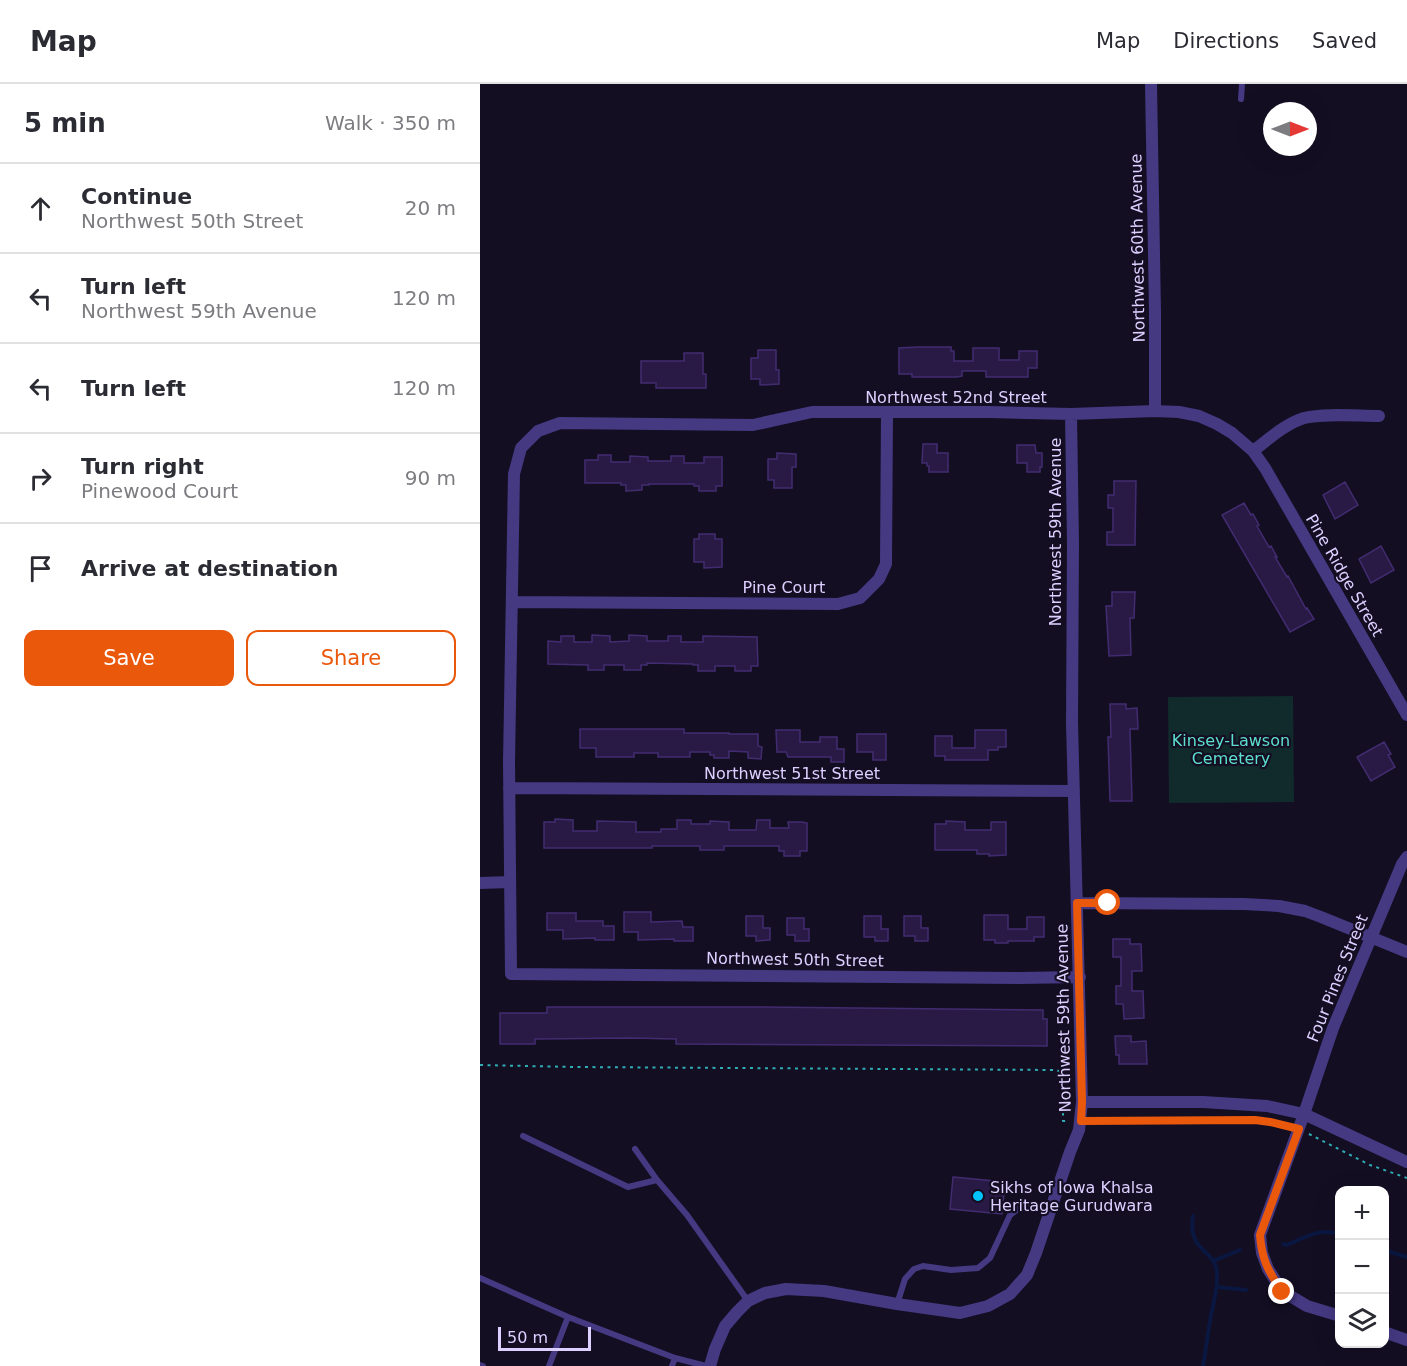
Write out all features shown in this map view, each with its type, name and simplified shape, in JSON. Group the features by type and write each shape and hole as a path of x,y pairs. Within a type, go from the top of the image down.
{"street":[{"name":"Northwest 60th Avenue","path":"1151,84 1155,411"},
{"name":"Northwest 52nd Street","path":"512,602 514,474 521,448 538,430 560,423 753,425 812,412 1071,414 1155,411 1199,416 1232,433 1253,451"},
{"name":"Pine Court","path":"512,602 838,604 860,598 879,579 886,564 887,413"},
{"name":"Northwest 59th Avenue","path":"748,1300 765,1293 788,1289 824,1292 960,1313 988,1306 1010,1294 1027,1275 1036,1253 1079,1130 1082,1102 1072,723 1071,414"},
{"path":"1253,451 1286,427 1304,418 1379,416"},
{"name":"Pine Ridge Street","path":"1253,451 1407,715"},
{"path":"480,883 510,882 512,602"},
{"name":"Northwest 51st Street","path":"509,788 1074,791"},
{"name":"Four Pines Street","path":"1335,1314 1307,1306 1282,1292 1268,1269 1262,1253 1260,1235 1333,1028 1402,864 1407,857"},
{"name":"Northwest 50th Street","path":"510,882 511,974 1080,977"},
{"path":"1077,903 1271,904 1305,911 1407,952"},
{"path":"1082,1102 1203,1102 1267,1106 1304,1114 1407,1162"},
{"path":"708,1366 725,1326 748,1300"},
{"path":"1389,1334 1407,1340"}],"lane":[{"path":"1241,99 1242,84"},
{"path":"523,1136 628,1187 657,1180"},
{"path":"635,1149 657,1180 687,1215 748,1300"},
{"path":"897,1304 905,1279 914,1269 923,1266 951,1270 978,1268 990,1258 1010,1215 1022,1206 1050,1212"},
{"path":"480,1278 568,1317 675,1358 708,1366"},
{"path":"549,1366 568,1317"},
{"path":"672,1366 675,1358"}],"path":[{"path":"480,1065 1056,1070 1063,1076 1063,1121 1255,1120 1270,1122 1299,1129 1370,1165 1407,1178"}],"green space":[{"name":"Kinsey-Lawson Cemetery","path":"1293,696 1294,802 1169,803 1168,697"}],"building":[{"path":"951,347 951,351 954,351 954,361 973,361 973,348 999,348 999,360 1019,360 1019,351 1037,351 1037,368 1028,368 1028,377 986,377 986,371 962,371 962,376 956,377 912,377 912,374 899,374 899,348"},
{"path":"758,350 776,350 779,384 760,385 760,379 751,379 751,358 758,358"},
{"path":"684,353 703,353 706,388 656,388 656,383 641,383 641,361 684,361"},
{"path":"923,444 937,444 937,453 948,453 948,472 929,472 927,463 922,463"},
{"path":"1017,445 1035,445 1036,453 1042,453 1040,472 1027,472 1027,463 1017,463"},
{"path":"777,453 796,454 796,467 792,467 792,488 774,488 774,480 768,480 768,459 777,459"},
{"path":"598,455 611,455 611,462 630,462 630,456 648,457 648,461 671,461 671,456 684,456 684,463 704,463 704,457 722,457 722,486 716,486 716,491 699,491 699,486 694,486 694,484 649,484 642,485 642,490 626,491 626,485 621,485 621,483 585,483 585,460 598,460"},
{"path":"1114,481 1136,481 1135,545 1107,545 1107,532 1113,532 1113,508 1108,508 1108,495 1114,495"},
{"path":"1345,482 1358,505 1335,519 1323,495"},
{"path":"1244,503 1251,515 1253,514 1269,547 1271,546 1277,557 1275,557 1314,619 1290,632 1222,515"},
{"path":"699,534 715,534 715,539 722,539 722,567 704,568 704,562 694,562 694,539 699,539"},
{"path":"1381,546 1394,570 1371,583 1359,559"},
{"path":"1112,592 1135,592 1134,618 1130,618 1131,655 1109,656 1106,606 1112,606"},
{"path":"592,635 610,636 610,642 629,641 629,635 647,636 647,641 668,641 668,636 681,636 681,642 703,642 703,636 757,637 758,666 751,666 751,671 735,671 735,666 715,666 715,671 698,671 698,665 693,664 647,663 647,665 641,665 641,670 624,670 624,665 604,665 604,670 588,670 588,665 548,664 548,641 561,642 561,636 574,636 574,642 592,642"},
{"path":"1110,704 1126,704 1126,709 1137,708 1138,729 1130,729 1132,801 1110,801 1108,737 1111,737"},
{"path":"580,729 684,729 684,733 758,734 758,746 762,747 761,759 748,758 748,752 729,751 729,758 714,758 710,752 690,752 690,757 658,757 658,753 634,753 634,757 596,757 596,748 580,748"},
{"path":"776,730 800,730 800,742 820,742 820,737 837,737 837,749 844,749 844,762 831,762 831,757 788,757 786,752 777,752"},
{"path":"975,730 1006,730 1006,747 988,750 988,760 945,760 945,756 935,756 935,736 952,736 952,748 975,748"},
{"path":"857,734 886,734 886,760 873,760 873,752 857,752"},
{"path":"1384,742 1395,767 1371,781 1357,757"},
{"path":"555,819 573,820 573,831 597,831 597,821 636,822 636,832 661,832 661,829 677,829 677,820 691,820 691,824 710,824 710,821 729,822 729,830 756,830 757,820 770,820 770,828 789,828 788,822 802,822 807,823 807,851 800,851 800,856 784,856 784,851 779,851 779,846 724,846 724,850 700,850 700,846 544,848 544,822 555,822"},
{"path":"946,821 965,822 965,830 991,830 991,822 1006,822 1006,855 977,854 977,850 935,850 935,824 946,824"},
{"path":"624,912 651,912 651,922 682,921 683,927 693,927 693,941 638,940 638,932 624,932"},
{"path":"547,913 576,913 576,921 603,921 603,926 614,926 614,940 563,939 563,930 547,930"},
{"path":"984,915 1008,915 1008,929 1027,929 1027,917 1044,917 1044,937 1034,937 1034,941 1008,941 1008,943 984,940"},
{"path":"746,916 763,916 763,928 770,928 770,940 756,941 756,936 746,936"},
{"path":"864,916 881,916 881,929 888,929 888,941 875,941 875,937 864,937"},
{"path":"904,916 921,916 921,928 928,928 928,941 915,941 915,936 904,936"},
{"path":"787,918 804,918 804,929 809,929 809,941 795,941 795,935 787,935"},
{"path":"1113,939 1130,939 1130,944 1141,944 1142,971 1132,971 1132,991 1143,991 1144,1018 1124,1019 1123,1004 1116,1004 1116,986 1121,986 1121,957 1113,957"},
{"path":"547,1007 1043,1010 1043,1019 1047,1019 1047,1046 676,1044 676,1039 632,1038 535,1039 535,1044 500,1044 500,1013 547,1013"},
{"path":"1115,1036 1131,1036 1131,1042 1146,1041 1147,1064 1119,1064"},
{"name":"Sikhs of Iowa Khalsa Heritage Gurudwara","path":"953,1177 1005,1182 1002,1214 950,1209"}],"waterway":[{"path":"1193,1216 1194,1237 1212,1259 1217,1273 1203,1366"},
{"path":"1283,1244 1287,1245 1319,1233 1335,1233"},
{"path":"1213,1261 1240,1250"},
{"path":"1389,1252 1407,1257"},
{"path":"1217,1287 1246,1290"}],"place":[{"name":"Sikhs of Iowa Khalsa Heritage Gurudwara","path":"978,1196"}],"route":[{"path":"1108,903 1077,903 1081,1121 1255,1120 1299,1129 1260,1235 1262,1253 1268,1269 1282,1292"}]}
